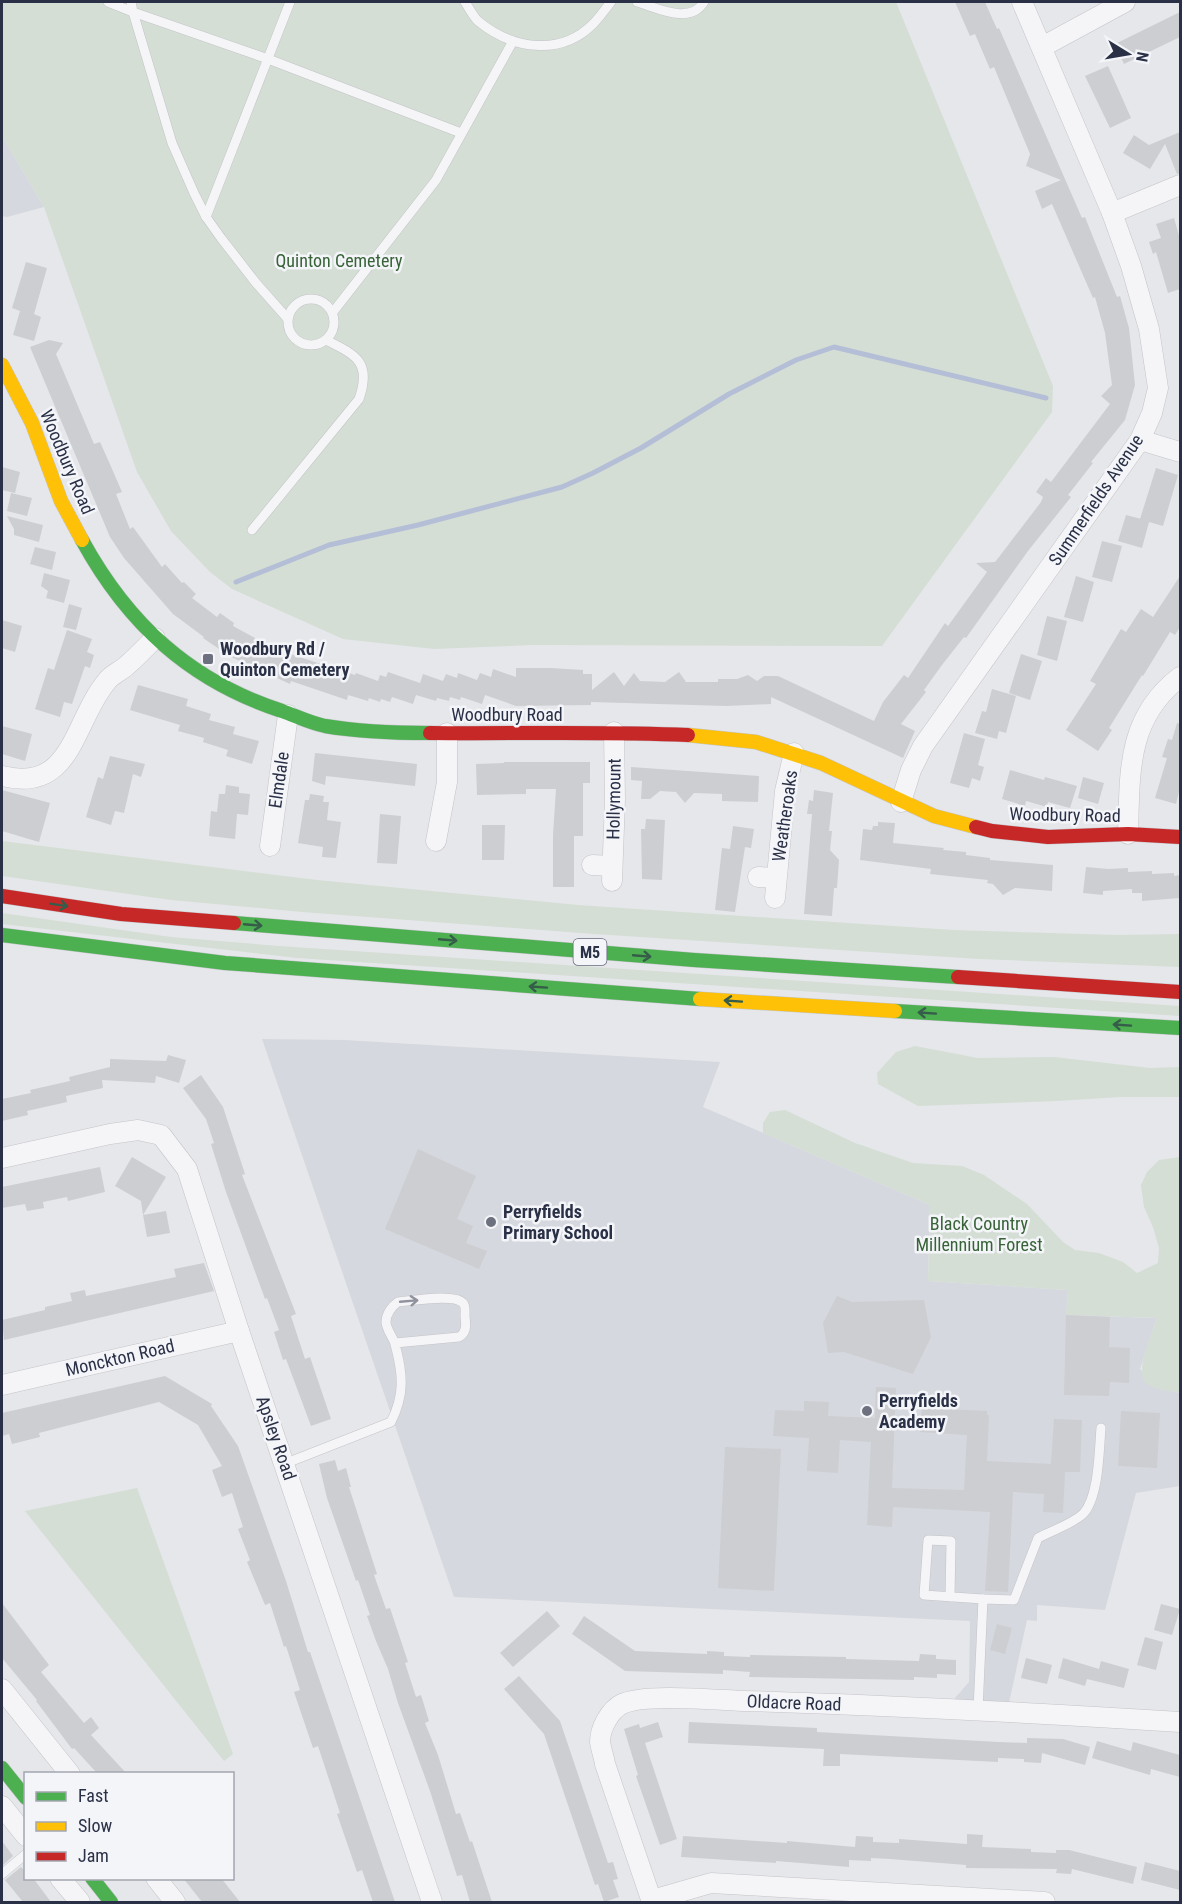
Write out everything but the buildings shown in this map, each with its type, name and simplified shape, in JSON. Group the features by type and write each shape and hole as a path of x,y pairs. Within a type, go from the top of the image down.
{"main road":[{"name":"Woodbury Road","path":"2,365 32,423 62,501 100,573 131,613 155,638 180,659 205,676 254,702 322,725 353,730 447,733 614,732 705,736 756,742 821,763 934,816 1014,835 1048,837 1128,834 1180,837"},
{"name":"M5","path":"2,896 156,917 694,960 1180,992"},
{"name":"M5","path":"2,935 225,963 690,998 1180,1028"},
{"path":"2,1768 24,1796"},
{"path":"94,1880 111,1902"}],"street":[{"name":"Summerfields Avenue","path":"901,802 911,770 923,746 1140,440 1152,413 1158,388 1149,329 1131,266 1112,213 1022,2"},
{"path":"1042,47 1125,2"},
{"path":"1112,213 1180,185"},
{"path":"1140,440 1180,452"},
{"path":"2,776 32,780 52,771 80,731 107,680 127,666 155,638"},
{"path":"1128,834 1132,750 1137,734 1154,705 1171,684 1180,677"},
{"name":"Elmdale","path":"270,846 288,715"},
{"name":"Hollymount","path":"592,866 612,874 615,800 614,732"},
{"path":"436,842 447,782 447,733"},
{"name":"Weatheroaks","path":"770,884 785,791 794,753"},
{"name":"Apsley Road","path":"2,1158 138,1130 161,1135 187,1168 239,1331 432,1902"},
{"name":"Monckton Road","path":"2,1385 239,1331"},
{"path":"2,1689 69,1772"},
{"name":"Oldacre Road","path":"652,1901 605,1764 600,1740 608,1717 620,1704 632,1700 657,1698 978,1710 1180,1722"},
{"path":"2,1806 24,1834"},
{"path":"62,1880 80,1902"},
{"path":"158,1880 175,1902"},
{"path":"652,1901 711,1883 1045,1902"}],"lane":[{"path":"108,2 268,59 461,133"},
{"path":"131,2 172,142 206,217 256,283 287,318 293,338 300,343 314,345 326,340 333,330 333,312 436,180 513,41"},
{"path":"206,217 290,2"},
{"path":"465,2 477,20 513,41 533,46 553,45 572,39 593,24 611,2"},
{"path":"637,2 677,14 691,13 701,8 704,2"},
{"path":"287,318 294,305 303,299 324,302 333,312"},
{"path":"252,530 359,399 364,384 362,367 354,355 326,340"},
{"path":"284,1464 391,1422 399,1404 402,1379 395,1343 386,1322 391,1307 398,1302 452,1298 462,1301 465,1306 466,1329 459,1337 395,1343"},
{"path":"950,1597 951,1541 928,1540 924,1595 950,1597 983,1599 1014,1600 1038,1538 1078,1517 1092,1498 1101,1428"},
{"path":"978,1710 983,1599"},
{"path":"2,1874 24,1856"}],"shaded area":[{"path":"2,136 44,207 7,217 2,216"},
{"name":"Perryfields Academy","path":"262,1039 344,1040 720,1062 703,1107 930,1205 928,1281 1068,1290 1066,1315 1157,1318 1140,1369 1158,1388 1180,1393 1180,1486 1136,1493 1105,1610 1037,1605 1037,1621 1027,1620 1007,1712 954,1710 955,1698 969,1682 970,1621 454,1597"}],"green space":[{"name":"Quinton Cemetery","path":"2,2 896,2 1053,386 1052,412 882,646 533,645 434,649 343,639 232,589 210,572 171,531 137,472 44,207 2,136"},
{"path":"2,841 317,880 578,905 953,930 1118,935 1180,934 1180,967 979,959 594,934 171,900 2,876"},
{"path":"2,913 171,937 279,946 1180,1006 1180,1016 297,958 2,924"},
{"path":"915,1046 978,1058 1054,1057 1150,1068 1180,1067 1180,1097 1121,1097 918,1106 878,1084 877,1073 896,1052"},
{"name":"Black Country Millennium Forest","path":"785,1110 855,1143 913,1163 962,1166 984,1175 1027,1204 1063,1242 1075,1250 1099,1253 1123,1262 1137,1273 1158,1263 1159,1248 1144,1207 1141,1185 1147,1172 1159,1160 1180,1157 1180,1393 1151,1387 1144,1379 1142,1372 1145,1353 1157,1318 1066,1315 1068,1290 928,1281 930,1205 763,1133 763,1123 770,1112"},
{"path":"137,1488 233,1754 224,1761 25,1511"}],"waterway":[{"path":"236,582 329,545 418,525 562,487 641,448 729,394 796,360 834,347 1046,398"}],"traffic: fast":[{"path":"82,540 100,570 141,623 190,666 218,683 249,698 319,725 364,731 430,733"},
{"path":"234,923 694,960 958,977"},
{"path":"2,935 225,963 700,999"},
{"path":"895,1011 1180,1028"},
{"path":"2,1768 24,1796"},
{"path":"94,1880 111,1902"}],"traffic: slow":[{"path":"2,365 32,423 61,501 82,540"},
{"path":"688,735 756,742 821,763 934,816 976,827"},
{"path":"700,999 895,1011"}],"traffic: jam":[{"path":"430,733 688,735"},
{"path":"976,827 1048,837 1128,834 1180,837"},
{"path":"2,896 121,914 234,923"},
{"path":"958,977 1180,992"}],"place":[{"name":"Woodbury Rd / Quinton Cemetery","path":"208,659"},
{"name":"Perryfields Primary School","path":"491,1222"},
{"name":"Perryfields Academy","path":"867,1411"}]}
